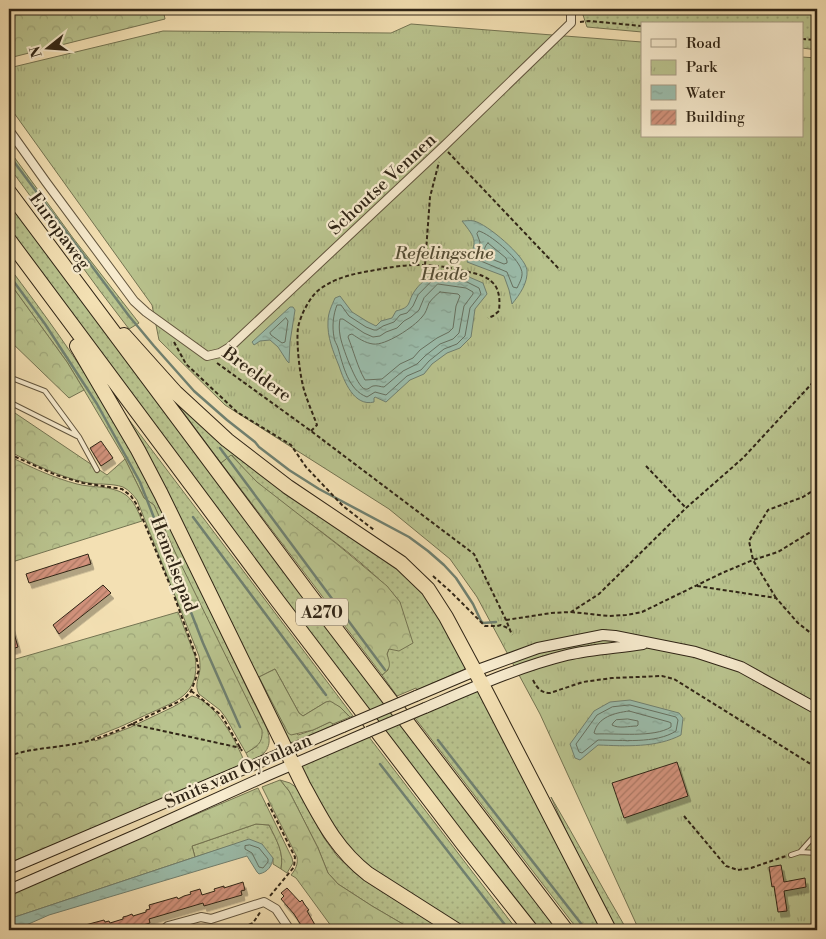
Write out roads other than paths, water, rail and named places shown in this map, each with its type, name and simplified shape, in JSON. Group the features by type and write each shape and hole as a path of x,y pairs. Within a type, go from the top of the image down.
{"highway":[{"name":"Europaweg","path":"9,192 82,292"},
{"name":"A270","path":"9,240 271,593 531,930"},
{"name":"A270","path":"82,292 144,356 176,393 226,440 288,487 383,550 414,574 428,589 451,625 609,930"},
{"name":"A270","path":"82,292 308,594 566,930"},
{"name":"A270","path":"48,293 143,459 293,764 335,841 355,864 381,884 456,930"}],"main road":[{"path":"478,677 512,671 569,654 651,643 694,652 741,667 817,709"},
{"name":"Smits van Oyenlaan","path":"9,869 416,696 478,677"},
{"name":"Smits van Oyenlaan","path":"9,890 293,764 425,708 478,677"}],"street":[{"name":"Schoutse Vennen","path":"207,356 220,353 230,347 443,147 571,23 571,9"},
{"name":"Breeldere","path":"9,130 134,300 146,312 207,356"},
{"path":"163,930 168,926 201,917 211,919 264,902 276,909 290,930"}],"lane":[{"path":"9,377 45,391 79,436 97,470"},
{"path":"9,402 79,436"},
{"path":"800,852 817,833"},
{"path":"791,855 800,852 817,853"}],"water":[{"path":"462,221 480,223 505,241 525,264 527,275 525,284 512,304 504,276 467,262 473,249 474,240"},
{"path":"436,272 469,277 483,283 487,294 475,309 471,337 460,348 447,353 432,364 424,374 410,380 386,402 375,397 374,402 367,403 361,401 355,397 347,385 329,338 328,318 335,298 340,296 352,312 376,326 381,321 392,318 396,311 407,306 418,286"},
{"path":"290,307 293,307 295,310 289,363 278,347 270,340 260,341 254,345 252,342"},
{"path":"630,700 679,713 683,718 681,735 651,744 630,746 598,745 580,760 575,758 570,744 594,711 610,702"},
{"path":"249,839 262,844 273,858 272,864 265,872 259,874 247,856 49,915 15,930 9,930 9,919"}],"waterway":[{"path":"9,155 129,316 194,391 289,470 319,489 409,537 428,551 456,578 473,604 481,621 483,623 496,622"},
{"path":"9,275 45,324 97,404 140,482 203,643 240,727"},
{"path":"220,448 385,670"},
{"path":"193,517 326,695"},
{"path":"438,740 586,930"},
{"path":"380,764 509,930"}],"park label":[{"name":"Refelingsche Heide","path":"444,263"}]}
